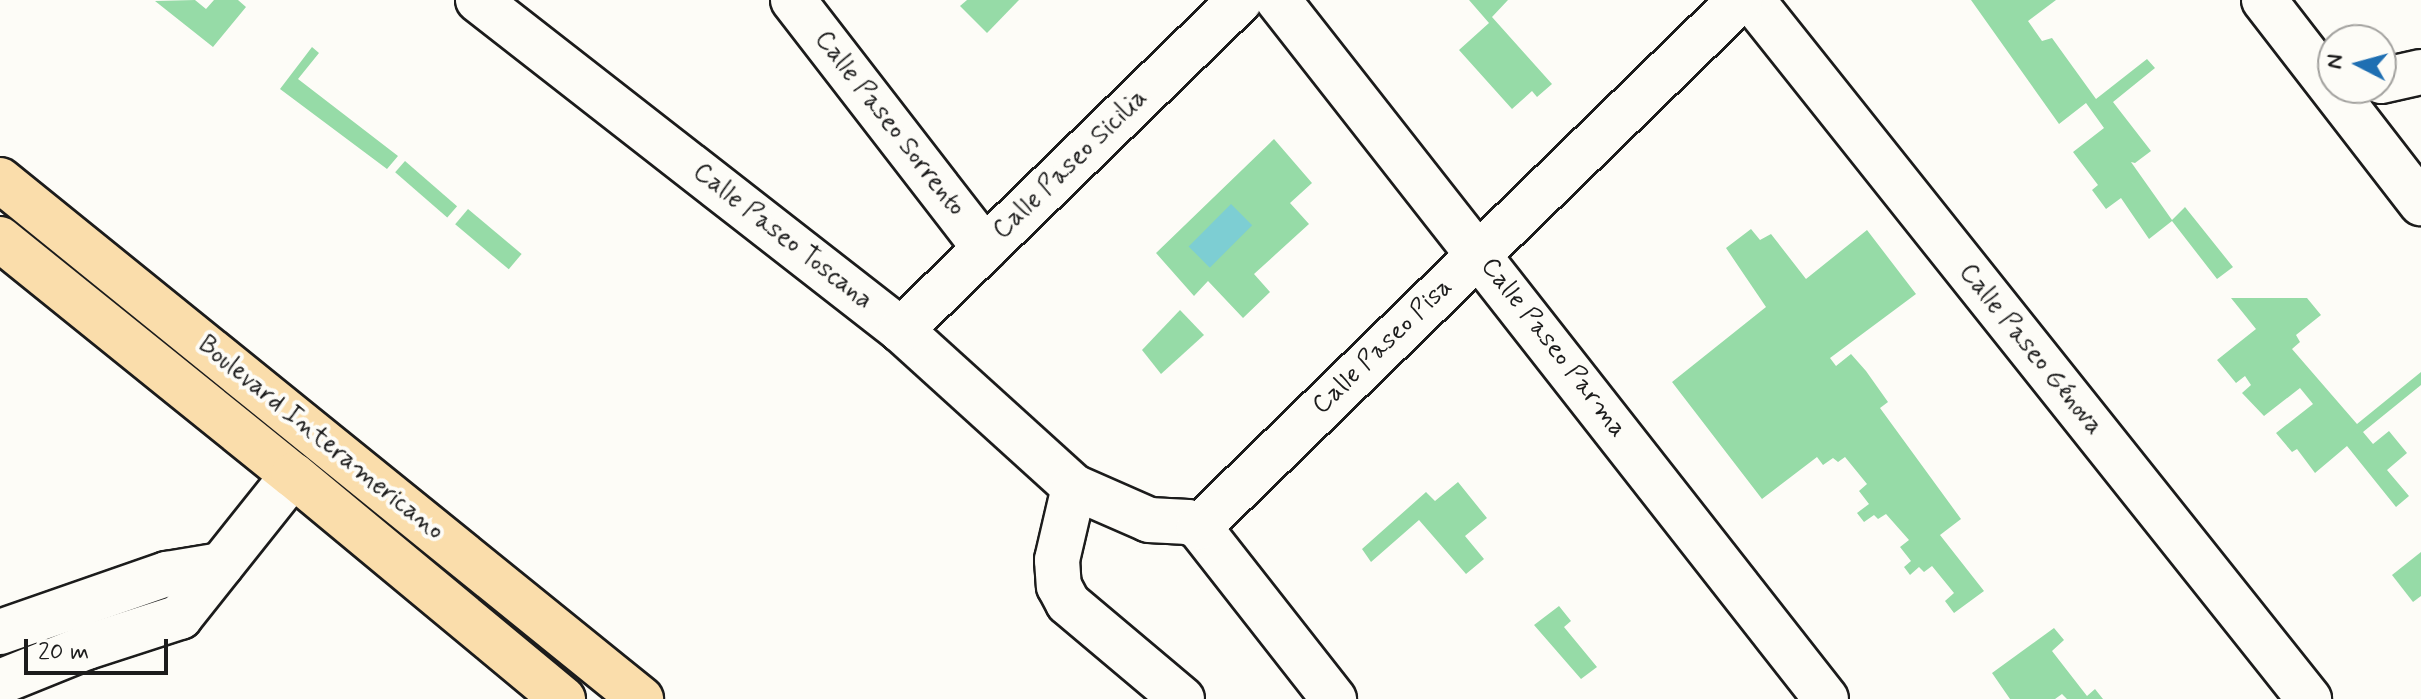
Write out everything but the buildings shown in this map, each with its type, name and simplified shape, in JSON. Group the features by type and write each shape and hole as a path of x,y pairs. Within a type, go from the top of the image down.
{"main road":[{"name":"Boulevard Interamericano","path":"0,180 641,699"},
{"name":"Boulevard Interamericano","path":"0,239 293,475 563,699"}],"street":[{"name":"Calle Paseo Toscana","path":"478,0 901,330 1074,487 1149,520 1188,522 1199,527"},
{"name":"Calle Paseo Sorrento","path":"793,0 985,248"},
{"name":"Calle Paseo Sicilia","path":"901,330 1240,0"},
{"name":"Calle Paseo Parma","path":"1278,0 1826,699"},
{"name":"Calle Paseo Pisa","path":"1199,527 1740,0"},
{"name":"Calle Paseo Génova","path":"1752,0 2309,699"},
{"path":"2264,0 2317,61"},
{"path":"2397,77 2421,72"},
{"path":"2352,104 2421,203"},
{"path":"0,682 87,647 180,617 293,475"},
{"path":"1074,487 1057,560 1059,586 1068,603 1182,699"},
{"path":"1199,527 1334,699"},
{"path":"0,632 167,574 221,565"}],"green space":[{"path":"195,0 206,9 214,0 238,0 246,7 213,47 155,1"},
{"path":"967,0 1019,0 987,33 960,6"},
{"path":"1469,0 1508,0 1492,17 1552,84 1537,97 1532,91 1512,109 1459,50 1489,23"},
{"path":"1971,0 2056,0 2028,21 2042,41 2052,38 2096,99 2147,59 2155,68 2113,102 2151,151 2135,163 2131,162 2172,220 2185,207 2233,267 2217,279 2172,221 2149,239 2121,198 2106,209 2092,190 2098,185 2073,152 2104,128 2086,103 2059,124"},
{"path":"312,47 319,53 298,79 398,156 387,169 280,89"},
{"path":"1274,139 1312,183 1290,203 1309,224 1254,274 1270,292 1243,318 1208,281 1194,296 1156,253"},
{"path":"405,161 457,206 447,218 395,172"},
{"path":"468,209 522,254 509,269 455,224"},
{"path":"1751,229 1760,240 1771,234 1806,279 1867,230 1916,294 1830,358 1836,366 1851,354 1866,371 1888,402 1880,408 1961,519 1940,535 1984,591 1954,613 1945,601 1954,593 1932,566 1924,572 1919,567 1910,575 1904,567 1911,561 1900,547 1909,540 1886,514 1878,519 1874,515 1864,522 1857,513 1869,504 1859,491 1867,484 1845,457 1838,462 1833,458 1823,465 1817,457 1762,499 1672,382 1766,307 1726,248"},
{"path":"2231,298 2307,298 2321,315 2296,335 2300,342 2292,349 2357,424 2421,372 2421,385 2363,432 2373,444 2389,431 2407,453 2387,470 2409,496 2396,507 2347,446 2315,473 2297,449 2292,452 2276,433 2313,404 2300,388 2264,416 2242,393 2251,385 2245,376 2236,383 2217,360 2256,329"},
{"path":"1180,310 1204,335 1161,374 1142,350"},
{"path":"1458,482 1487,518 1465,536 1484,559 1466,574 1419,520 1371,562 1362,549 1426,492 1435,501"},
{"path":"2421,552 2421,596 2413,602 2392,575"},
{"path":"1559,606 1571,621 1564,627 1597,667 1581,679 1534,625"},
{"path":"2054,628 2064,640 2052,651 2087,696 2095,689 2103,699 2067,699 2062,694 2055,699 2010,699 1992,673"}],"water":[{"path":"1231,204 1252,225 1210,268 1189,246"}]}
